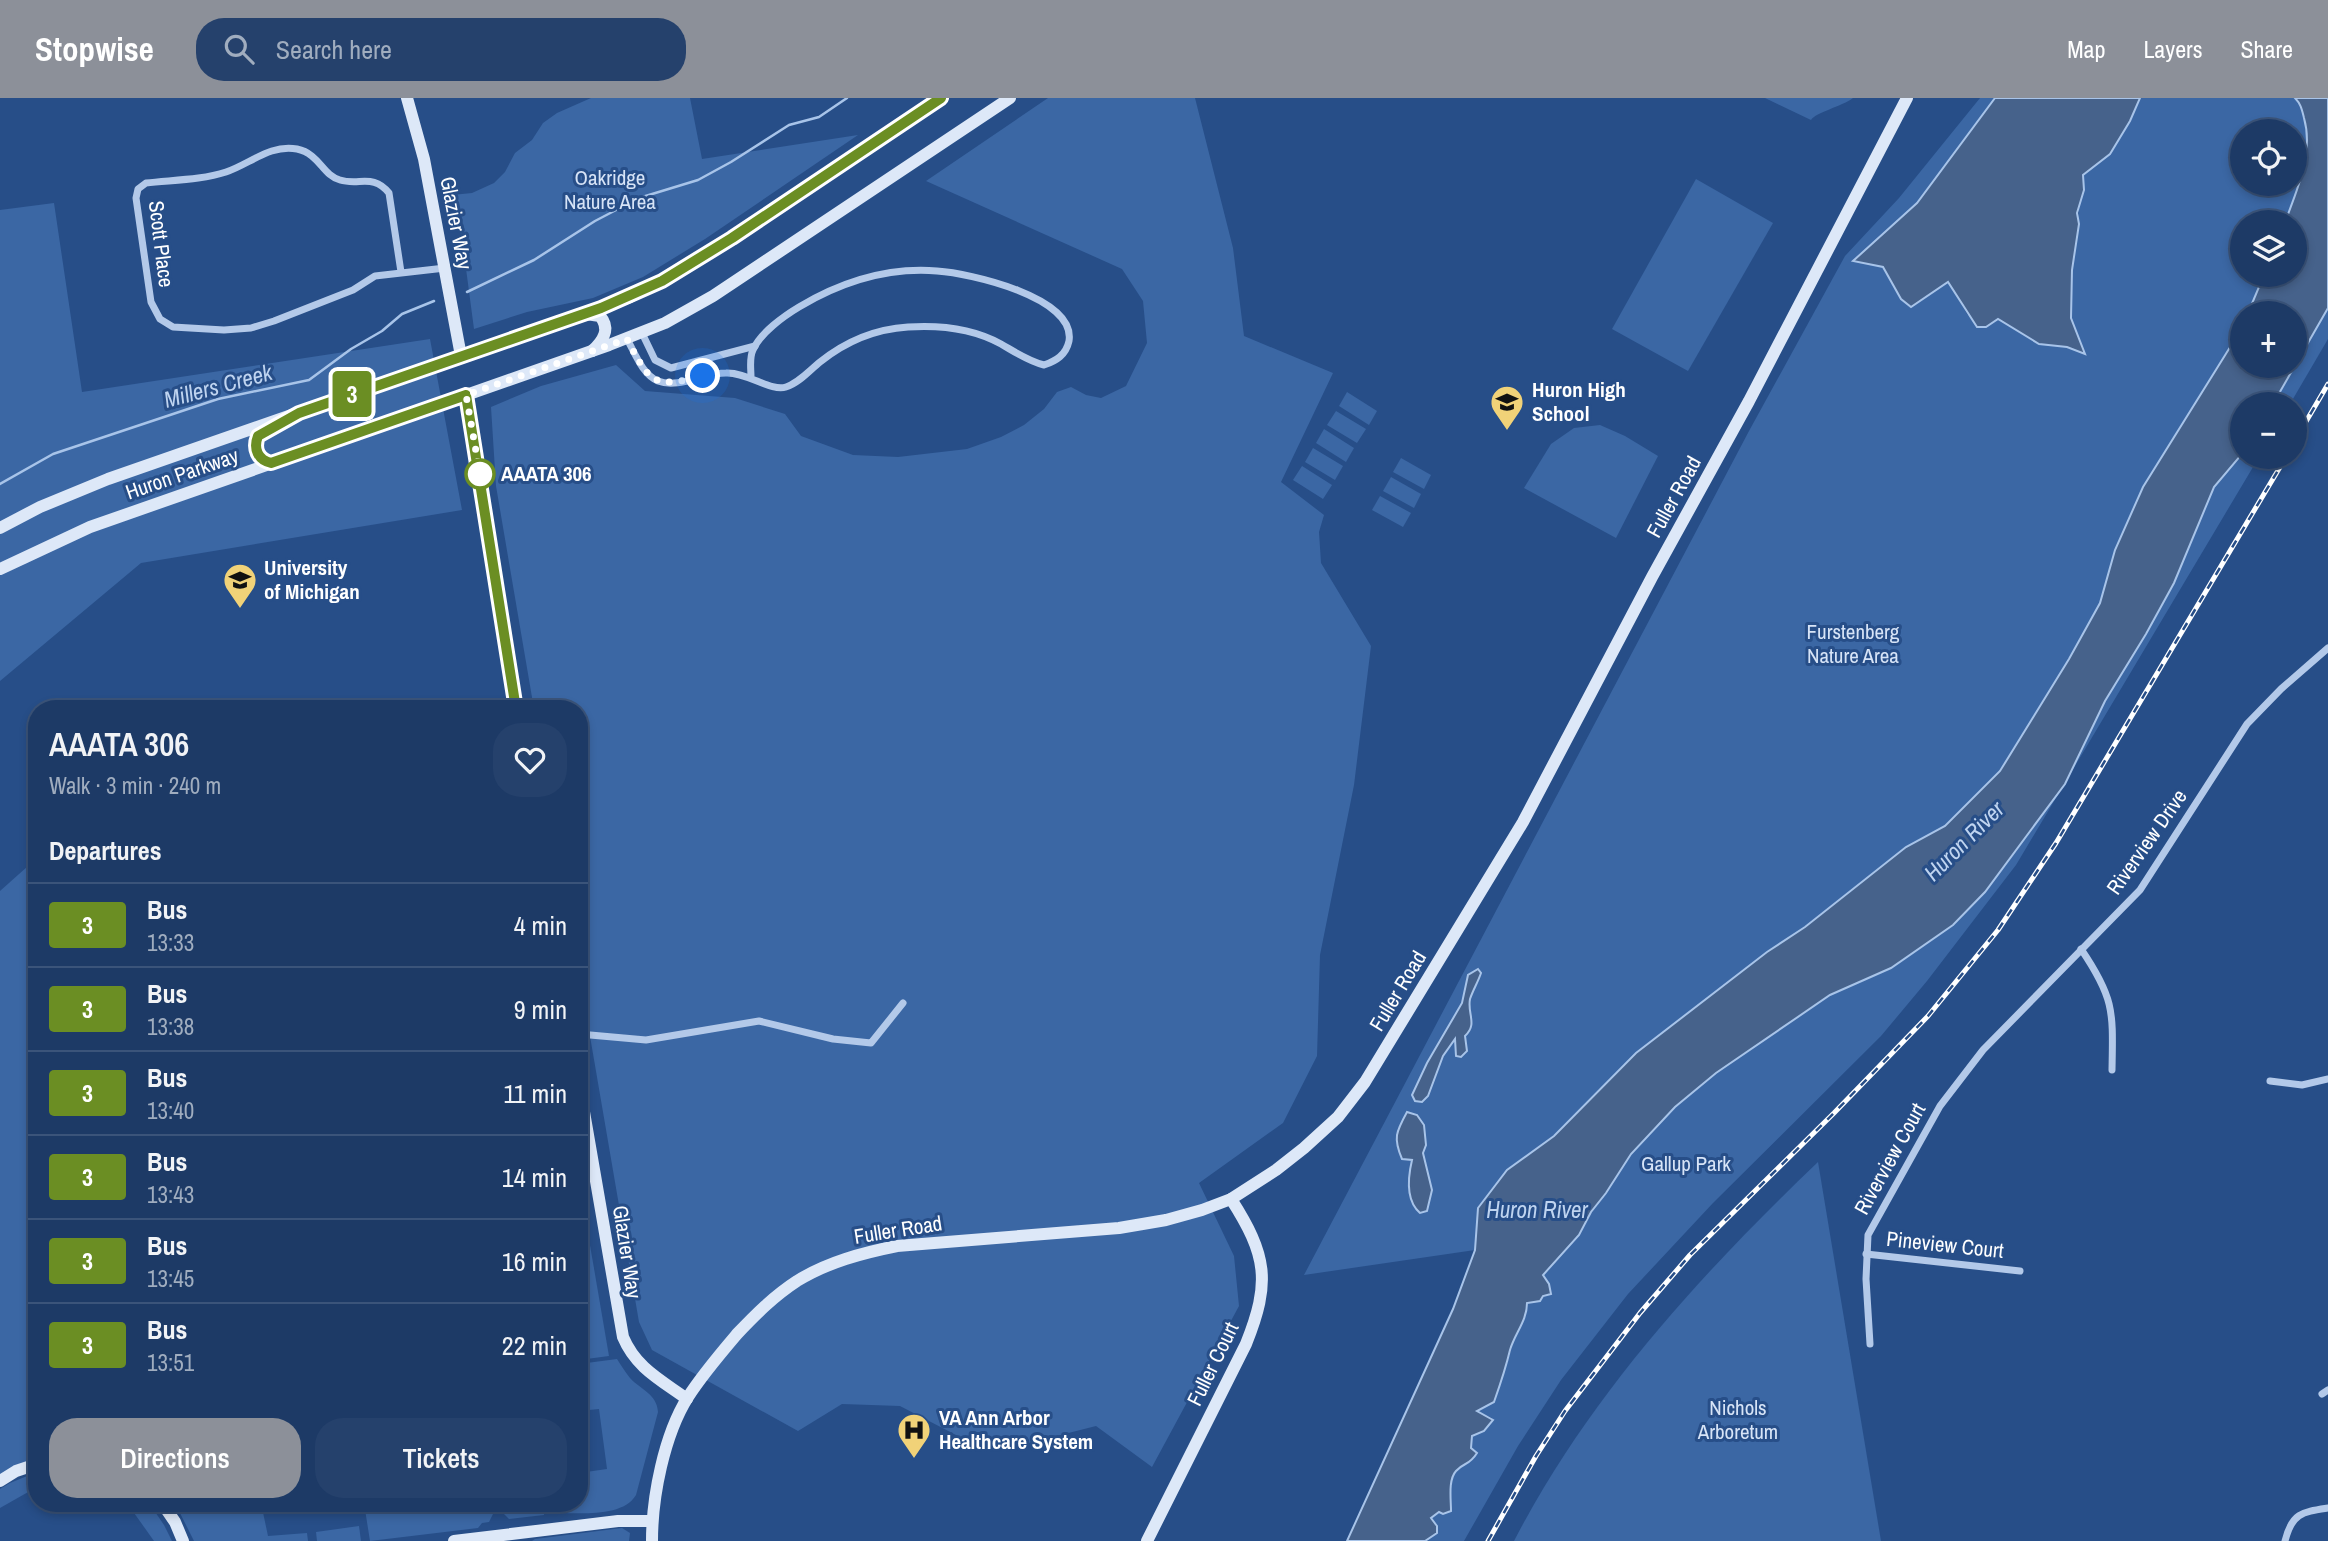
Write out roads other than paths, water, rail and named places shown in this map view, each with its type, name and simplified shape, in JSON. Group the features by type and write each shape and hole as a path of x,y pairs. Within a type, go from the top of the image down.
{"main road":[{"name":"Glazier Way","path":"407,98 424,159 461,356"},
{"name":"Huron Parkway","path":"0,528 40,507 108,479 630,297 688,267 942,98"},
{"name":"Huron Parkway","path":"0,569 90,527 642,333 713,296 1010,98"},
{"name":"Fuller Road","path":"652,1541 657,1487 665,1454 687,1399 722,1352 763,1306 797,1281 833,1263 864,1252 897,1246 1119,1228 1166,1220 1202,1210 1231,1199 1295,1156 1338,1117 1365,1082 1523,822 1652,577 1749,401 1907,98"},
{"path":"585,314 600,316 606,326 604,336 592,351"},
{"path":"466,395 515,700"},
{"path":"271,463 262,460 257,453 255,444 258,436 299,413"},
{"name":"Glazier Way","path":"588,1135 623,1337 630,1354 642,1367 687,1399"},
{"name":"Fuller Court","path":"1147,1541 1246,1344 1259,1312 1263,1287 1260,1254 1247,1224 1231,1199"},
{"path":"0,1481 28,1467"},
{"path":"168,1512 183,1541"},
{"path":"454,1541 618,1521 652,1521"}],"street":[{"name":"Scott Place","path":"401,272 389,193 384,187 376,181 339,180 327,172 316,157 298,149 280,149 252,158 228,172 146,183 138,189 136,198 151,302 160,318 173,327 224,330 251,328 353,290 375,276 445,268"},
{"path":"627,339 643,368 660,382 678,382 726,373 751,377 770,387 788,387 822,360 852,342 905,327 937,328 974,334 998,342 1033,363 1044,365 1061,356 1068,346 1070,335 1068,326 1054,310 1014,289 963,274 911,271 855,280 820,295 786,316 755,346 751,358 751,377"},
{"path":"642,333 655,360 671,368 755,346"},
{"name":"Riverview Drive","path":"1958,1081 1983,1050 2140,890 2248,724 2281,689 2328,648"},
{"path":"2081,949 2101,979 2110,1002 2113,1020 2112,1070"},
{"path":"588,1035 646,1040 758,1021 832,1039 871,1043 903,1003"},
{"path":"2270,1081 2302,1085 2328,1079"},
{"name":"Riverview Court","path":"1870,1344 1866,1254 1868,1234 1940,1106 1958,1081"},
{"name":"Pineview Court","path":"1866,1254 2020,1271"},
{"path":"2285,1541 2291,1522 2299,1514 2328,1508"}],"water":[{"path":"1995,98 2140,98 2110,154 2083,175 2084,190 2077,213 2079,224 2072,270 2071,318 2085,354 2067,347 2039,344 1998,319 1986,327 1977,327 1948,282 1911,307 1901,299 1883,267 1853,261 1917,203"},
{"name":"Huron River","path":"2295,98 2328,98 2328,308 2307,345 2307,301 2253,301 2259,287 2307,287 2307,210 2289,210 2294,196 2307,196 2307,119 2304,119"},
{"name":"Huron River","path":"2230,347 2230,378 2288,378 2280,392 2230,392 2230,468 2214,487 2174,583 2105,701 2065,784 1985,892 1953,925 1891,968 1830,995 1716,1073 1675,1107 1631,1154 1591,1212 1579,1235 1543,1275 1551,1294 1543,1296 1540,1301 1527,1303 1525,1316 1512,1344 1494,1402 1477,1411 1493,1420 1484,1431 1472,1436 1471,1448 1477,1453 1453,1475 1450,1490 1451,1511 1443,1514 1439,1512 1431,1518 1437,1526 1437,1533 1425,1541 1347,1541 1453,1309 1475,1250 1478,1208 1507,1170 1554,1136 1636,1053 1767,952 1805,927 1906,847 1945,826 2000,771 2100,603 2115,550 2143,487"},
{"path":"1478,969 1481,973 1469,1004 1472,1023 1465,1036 1467,1051 1461,1057 1456,1056 1455,1039 1443,1056 1428,1096 1422,1102 1415,1101 1412,1095 1427,1063 1462,1003 1468,975"},
{"path":"1407,1112 1417,1115 1424,1125 1426,1145 1423,1153 1432,1190 1427,1211 1420,1213 1410,1195 1412,1160 1402,1159 1397,1146 1398,1130"}],"waterway":[{"name":"Millers Creek","path":"467,292 534,260 595,221 639,198 698,180 789,125 819,117 847,98"},
{"name":"Millers Creek","path":"0,484 53,454 218,399 309,380 351,349 382,331 402,314 434,301"}],"railway":[{"path":"2307,420 2328,384"},
{"path":"1488,1541 1565,1411 1640,1313 1690,1255 1928,1016 1998,930 2056,843 2279,469"}],"place":[{"name":"Huron High School","path":"1507,432"},
{"name":"AAATA 306","path":"480,474"},
{"name":"University of Michigan","path":"240,610"},
{"name":"VA Ann Arbor Healthcare System","path":"914,1460"}],"park label":[{"name":"Oakridge Nature Area","path":"610,190"},
{"name":"Furstenberg Nature Area","path":"1853,644"},
{"name":"Gallup Park","path":"1686,1164"},
{"name":"Nichols Arboretum","path":"1738,1420"}]}
